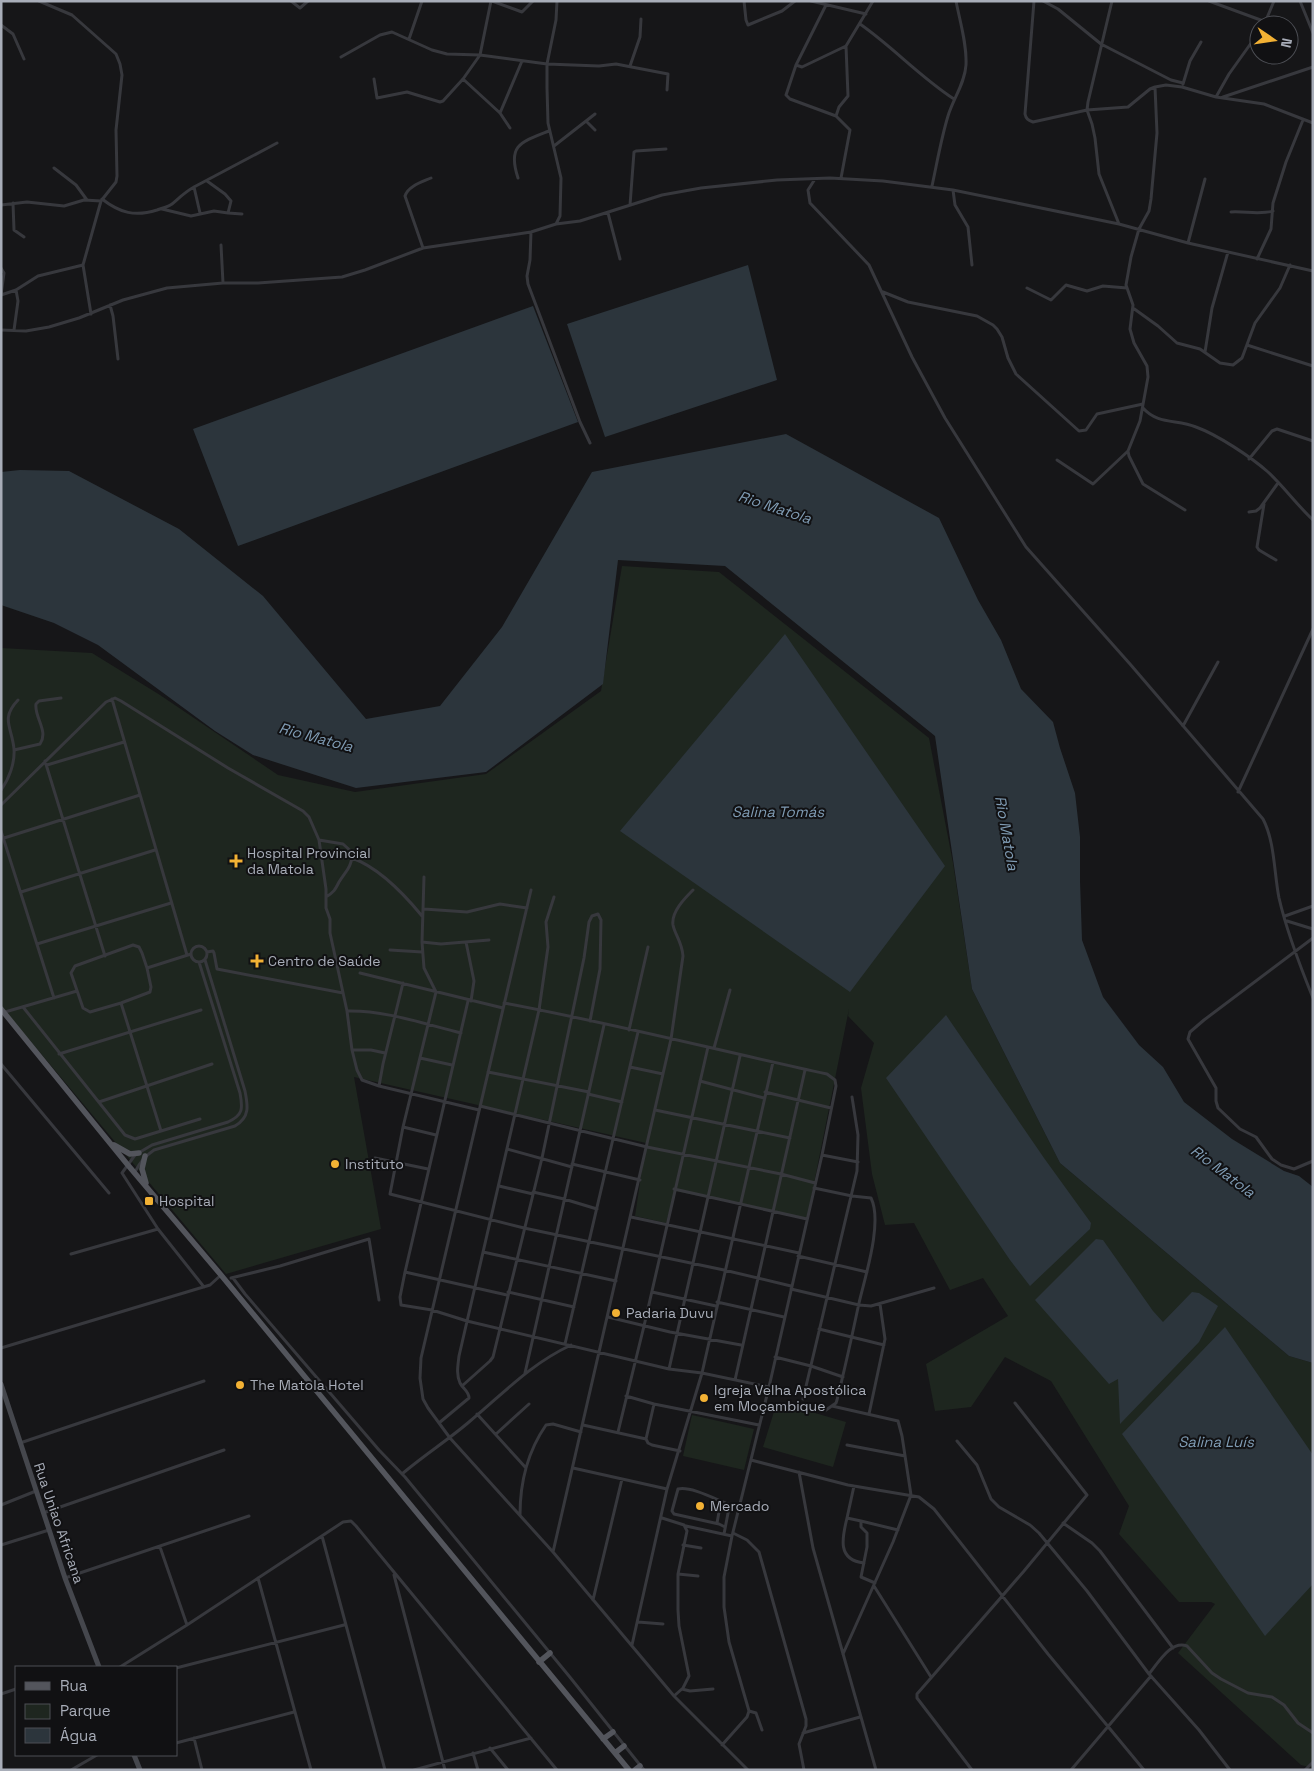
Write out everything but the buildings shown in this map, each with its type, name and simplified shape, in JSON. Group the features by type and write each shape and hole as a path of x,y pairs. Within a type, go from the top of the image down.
{"main road":[{"path":"3,1011 108,1141 226,1281 628,1770"},
{"path":"108,1141 127,1153 139,1153"},
{"path":"145,1156 142,1169 148,1188"},
{"name":"Rua Uniao Africana","path":"1,1384 65,1578 99,1666"},
{"path":"539,1662 550,1653"},
{"path":"603,1739 613,1732"},
{"path":"615,1753 624,1746"},
{"path":"134,1756 140,1770"}],"street":[{"path":"39,1 72,15 116,54 122,74 116,130 118,176 116,182 101,200 83,265 90,314"},
{"path":"291,1 300,8 308,1"},
{"path":"409,39 422,1"},
{"path":"374,79 377,98 407,92 440,102 446,99 480,55 491,1 522,12 533,1"},
{"path":"556,224 560,216 561,178 547,116 547,64 556,20 557,1"},
{"path":"744,1 748,25 782,11 795,1"},
{"path":"810,1 866,14"},
{"path":"796,65 802,67 846,46 873,1"},
{"path":"932,186 943,133 964,76 966,53 956,1"},
{"path":"1034,1 1024,114 1026,118 1033,122 1087,110 1128,107 1155,86 1182,85"},
{"path":"1043,1 1058,9 1101,44 1182,85 1218,97 1264,104 1313,123"},
{"path":"1112,1 1087,110 1095,138 1099,174 1119,224"},
{"path":"1209,1 1249,17"},
{"path":"1268,15 1274,1"},
{"path":"1300,1 1313,33"},
{"path":"826,5 796,65 786,95 836,116 850,130 841,178"},
{"path":"630,66 640,37 641,19"},
{"path":"860,24 896,52 930,83 954,99"},
{"path":"1,25 13,34 24,59"},
{"path":"341,57 386,32 398,34 439,53 480,55 547,64 599,66 616,64 667,73 669,76 667,90"},
{"path":"1182,85 1190,61 1201,42"},
{"path":"836,116 838,107 848,96 846,46"},
{"path":"1218,97 1229,74 1249,46"},
{"path":"500,113 522,60"},
{"path":"1218,97 1313,66"},
{"path":"463,79 500,113 510,128"},
{"path":"1056,460 1093,484 1128,450 1138,426 1148,371 1130,329 1133,308 1127,288 1128,268 1140,229 1150,206 1157,134 1155,86"},
{"path":"554,146 595,114"},
{"path":"1257,259 1272,229 1273,203 1303,120"},
{"path":"586,121 596,130"},
{"path":"518,178 513,160 517,148 526,140 549,131"},
{"path":"1,205 27,202 64,206 87,200 101,200 118,210 132,214 142,214 172,204 183,193 277,143"},
{"path":"630,205 634,152 636,150 666,149"},
{"path":"54,168 76,185 87,200"},
{"path":"423,248 405,196 406,192 410,189 430,178"},
{"path":"1,330 26,331 49,327 79,318 110,305 167,288 342,277 423,248 531,232 556,224 608,213 662,195 701,188 776,180 841,178 932,186 1119,224 1188,243 1313,271"},
{"path":"815,179 808,190 810,203 864,258 945,418 1026,548 1130,664 1263,819 1266,824 1279,898 1295,952 1313,998"},
{"path":"1188,243 1205,179"},
{"path":"208,180 231,201 228,213"},
{"path":"194,187 200,213"},
{"path":"953,190 956,205 968,227 972,265"},
{"path":"12,203 14,230 24,237"},
{"path":"161,209 191,216 214,210 242,214"},
{"path":"1231,212 1267,213 1272,211"},
{"path":"608,213 620,259"},
{"path":"560,216 567,223"},
{"path":"531,232 528,284 580,422 590,443"},
{"path":"221,245 223,283"},
{"path":"1205,352 1210,320 1228,252"},
{"path":"1,268 4,273 1,295 16,290 38,276 83,265"},
{"path":"1133,308 1177,343 1205,352 1220,363 1233,365 1242,358 1255,323 1280,288 1290,265"},
{"path":"1027,288 1051,300 1066,285 1087,291 1103,286 1127,288"},
{"path":"14,330 18,301 16,290"},
{"path":"882,292 908,302 977,316 993,325 1002,337 1008,358 1016,374 1079,431 1086,430 1097,414 1143,406"},
{"path":"110,305 118,359"},
{"path":"1247,345 1313,366"},
{"path":"1143,406 1153,417 1194,426 1206,431 1249,459 1267,472 1313,520"},
{"path":"1249,459 1268,435 1276,429 1313,441"},
{"path":"1128,450 1129,456 1143,484 1185,510"},
{"path":"1250,512 1256,511 1264,504 1278,483"},
{"path":"1264,504 1257,547 1276,560"},
{"path":"1238,792 1313,629"},
{"path":"1183,726 1218,662"},
{"path":"14,750 40,744 43,735 36,711 36,704 39,701 61,698"},
{"path":"1,805 46,763 106,702 115,698 228,768 303,811 312,822 319,840 326,889 326,908 330,919 330,933 347,1011 352,1050 360,1077 364,1081 444,1102 515,1115 647,1147 781,1174 852,1196 870,1198 874,1204 874,1236 853,1337 837,1400 826,1410"},
{"path":"112,699 155,850 189,955 199,962 205,960"},
{"path":"1,790 9,776 14,750 6,724 6,716 12,705 18,700"},
{"path":"46,763 124,742"},
{"path":"46,763 105,956"},
{"path":"4,838 140,795"},
{"path":"1,830 54,998"},
{"path":"319,840 346,846 352,851 350,868 340,880 335,891 326,898"},
{"path":"21,892 155,850"},
{"path":"352,858 367,864 388,881 422,916"},
{"path":"424,878 422,952 425,973 436,992 403,1127 390,1194 524,1228 758,1278 827,1298 859,1305 871,1306 880,1304 934,1288"},
{"path":"531,890 421,1358 420,1378 424,1399 428,1408 450,1438 553,1552 674,1696 748,1770"},
{"path":"553,1552 671,1039 683,956 682,946 673,927 673,920 683,900 693,890"},
{"path":"439,1423 469,1398 468,1393 462,1386 458,1371 467,1321 539,1010 548,947 546,922 554,897"},
{"path":"37,944 171,903"},
{"path":"424,909 467,912 500,904 527,908"},
{"path":"1286,918 1313,906"},
{"path":"462,1386 492,1360 542,1158 584,958 589,922 592,916 598,914 602,920 600,969 590,1021"},
{"path":"1286,918 1313,930"},
{"path":"1313,938 1204,1020 1190,1032 1188,1039 1216,1088 1218,1108 1240,1129 1256,1137 1272,1159 1281,1165 1294,1169 1313,1161"},
{"path":"422,942 432,944 489,940"},
{"path":"466,942 474,981 428,1169 400,1297 401,1305 432,1310 467,1321 669,1369 702,1373 768,1387"},
{"path":"133,945 139,947 147,968 151,987 150,992 90,1012 82,1008 71,973 75,966 105,956 133,945"},
{"path":"135,1173 140,1162 154,1150 235,1126 242,1121 248,1104 246,1091 205,960 207,952 204,947 199,946 194,948 189,955 147,968"},
{"path":"629,1030 648,947"},
{"path":"390,950 422,952"},
{"path":"207,952 213,951 218,968 343,994"},
{"path":"199,962 243,1106 236,1119 152,1145 127,1164 122,1173 158,1229 204,1287"},
{"path":"360,973 503,1008"},
{"path":"379,1086 403,983"},
{"path":"714,1048 730,990"},
{"path":"3,1011 22,1008 77,991"},
{"path":"121,1003 161,1131"},
{"path":"504,1003 827,1074 835,1080 822,1155 732,1534 724,1577 724,1607 728,1642 748,1717 722,1745"},
{"path":"22,1008 98,1102 130,1138 135,1139 200,1118"},
{"path":"59,1054 201,1010"},
{"path":"347,1011 360,1010 461,1032"},
{"path":"525,1373 604,1025"},
{"path":"565,1344 638,1032"},
{"path":"618,1432 708,1047"},
{"path":"352,1050 371,1050 386,1053"},
{"path":"669,1369 740,1056"},
{"path":"420,1058 452,1066"},
{"path":"632,1646 667,1489 702,1373 773,1062"},
{"path":"1,1064 109,1193"},
{"path":"98,1102 212,1064"},
{"path":"630,1067 663,1074"},
{"path":"735,1380 741,1345 805,1070"},
{"path":"488,1072 589,1093 622,1102"},
{"path":"700,1081 764,1098"},
{"path":"765,1092 831,1108"},
{"path":"803,1399 852,1196 858,1162 858,1135 852,1096"},
{"path":"656,1110 790,1138"},
{"path":"403,1127 436,1135"},
{"path":"507,1149 640,1180"},
{"path":"822,1155 858,1162"},
{"path":"375,1158 428,1169"},
{"path":"499,1186 564,1199 597,1210"},
{"path":"674,1189 807,1219"},
{"path":"631,1217 765,1245 866,1272"},
{"path":"71,1254 158,1229"},
{"path":"226,1281 369,1240 379,1300"},
{"path":"483,1252 548,1268 616,1281"},
{"path":"405,1272 574,1307"},
{"path":"1,1348 210,1286 221,1275"},
{"path":"232,1278 353,1420 402,1474 550,1653 640,1768"},
{"path":"652,1292 784,1317"},
{"path":"869,1414 886,1335 880,1304"},
{"path":"608,1317 676,1333 741,1345"},
{"path":"819,1329 884,1345"},
{"path":"402,1474 450,1438 525,1373 550,1355 572,1345"},
{"path":"775,1357 811,1366 843,1377"},
{"path":"20,1443 204,1381"},
{"path":"626,1396 654,1404 759,1425"},
{"path":"972,1770 916,1698 919,1691 1087,1495 1015,1403"},
{"path":"496,1434 529,1404"},
{"path":"646,1439 654,1404"},
{"path":"832,1406 898,1422 901,1430 911,1495 898,1530 843,1654"},
{"path":"477,1414 526,1468"},
{"path":"520,1515 522,1485 526,1468 536,1441 546,1425 553,1424 581,1432"},
{"path":"583,1425 646,1439 652,1445 680,1451"},
{"path":"957,1441 977,1465 991,1499 1006,1512 1030,1525 1047,1543 1087,1591 1150,1675 1199,1730 1230,1770"},
{"path":"848,1445 905,1456"},
{"path":"43,1513 224,1450"},
{"path":"751,1460 854,1486 911,1495 924,1500 934,1509 1002,1596 1144,1770"},
{"path":"573,1468 667,1489"},
{"path":"799,1472 813,1548 876,1770"},
{"path":"593,1601 622,1479"},
{"path":"854,1486 847,1518 844,1551 846,1556 853,1561 864,1563"},
{"path":"724,1534 729,1507 728,1504 681,1488 677,1490 672,1511 674,1514 717,1523 725,1527"},
{"path":"1,1505 36,1491"},
{"path":"717,1523 722,1501"},
{"path":"65,1578 249,1516"},
{"path":"662,1518 686,1526 732,1534 747,1540 759,1552 806,1719 806,1726 799,1740 804,1770"},
{"path":"847,1518 898,1530"},
{"path":"122,1666 343,1522 348,1521 354,1523 557,1770"},
{"path":"861,1521 861,1528 867,1533 867,1547 861,1577 874,1584 931,1677"},
{"path":"1063,1523 1100,1551 1173,1648"},
{"path":"674,1696 689,1676 679,1626 677,1594 678,1574 687,1531 686,1526"},
{"path":"1,1545 49,1530"},
{"path":"322,1536 344,1625 385,1770"},
{"path":"683,1545 701,1548"},
{"path":"160,1547 187,1625"},
{"path":"393,1572 445,1770"},
{"path":"678,1574 698,1576"},
{"path":"258,1578 311,1770"},
{"path":"638,1622 663,1624"},
{"path":"178,1667 344,1625"},
{"path":"1071,1770 1108,1727 1162,1658 1178,1645 1188,1646 1212,1673 1221,1679 1248,1693 1272,1697 1284,1705 1298,1723 1313,1733"},
{"path":"1,1694 15,1689"},
{"path":"681,1689 690,1691 713,1689"},
{"path":"178,1742 294,1712"},
{"path":"748,1712 756,1713 762,1730"},
{"path":"802,1733 860,1717"},
{"path":"194,1738 202,1770"},
{"path":"414,1770 531,1738"},
{"path":"490,1748 508,1770"},
{"path":"473,1753 478,1770"},
{"path":"72,1770 91,1756"},
{"path":"1305,1770 1313,1762"}],"green space":[{"path":"622,566 719,572 929,738 953,863 972,989 1060,1163 1289,1356 1313,1363 1313,1768 1301,1765 1178,1653 1215,1604 1211,1602 1179,1602 1119,1534 1129,1506 1051,1381 1005,1357 971,1407 935,1411 926,1364 1008,1316 983,1278 950,1290 914,1223 885,1225 872,1174 861,1088 874,1043 848,1016 849,1009 807,1218 675,1191 666,1223 635,1216 646,1143 354,1077 381,1229 226,1274 1,1006 1,648 92,653 160,695 278,775 355,792 486,774 601,691"},
{"path":"777,1402 846,1422 833,1467 763,1447"},
{"path":"692,1415 754,1429 744,1470 683,1456"}],"water":[{"path":"748,265 777,380 605,437 567,324"},
{"path":"533,306 578,422 238,546 193,429"},
{"name":"Rio Matola","path":"786,434 939,518 978,600 1001,640 1021,689 1053,722 1075,793 1080,837 1082,940 1103,997 1139,1045 1163,1067 1184,1102 1232,1139 1284,1171 1299,1176 1313,1187 1313,1363 1289,1356 1060,1163 972,989 935,736 725,566 618,560 603,684 486,772 356,788 253,755 215,731 98,645 54,623 1,605 1,472 20,470 69,471 179,529 263,596 366,719 440,706 502,627 592,472"},
{"name":"Salina Tomás","path":"785,634 945,866 850,992 620,831"},
{"path":"946,1015 1091,1223 1090,1229 1030,1286 1010,1260 886,1078"},
{"path":"1096,1239 1103,1240 1153,1311 1163,1322 1192,1292 1199,1293 1218,1306 1199,1342 1120,1424 1118,1379 1109,1384 1035,1300"},
{"name":"Salina Luís","path":"1225,1327 1313,1455 1313,1584 1265,1636 1122,1434"}],"place":[{"name":"Hospital Provincial da Matola","path":"236,861"},
{"name":"Centro de Saúde","path":"257,961"},
{"name":"Instituto","path":"335,1164"},
{"name":"Hospital","path":"149,1201"},
{"name":"Padaria Duvu","path":"616,1313"},
{"name":"The Matola Hotel","path":"240,1385"},
{"name":"Igreja Velha Apostólica em Moçambique","path":"704,1398"},
{"name":"Mercado","path":"700,1506"}]}
